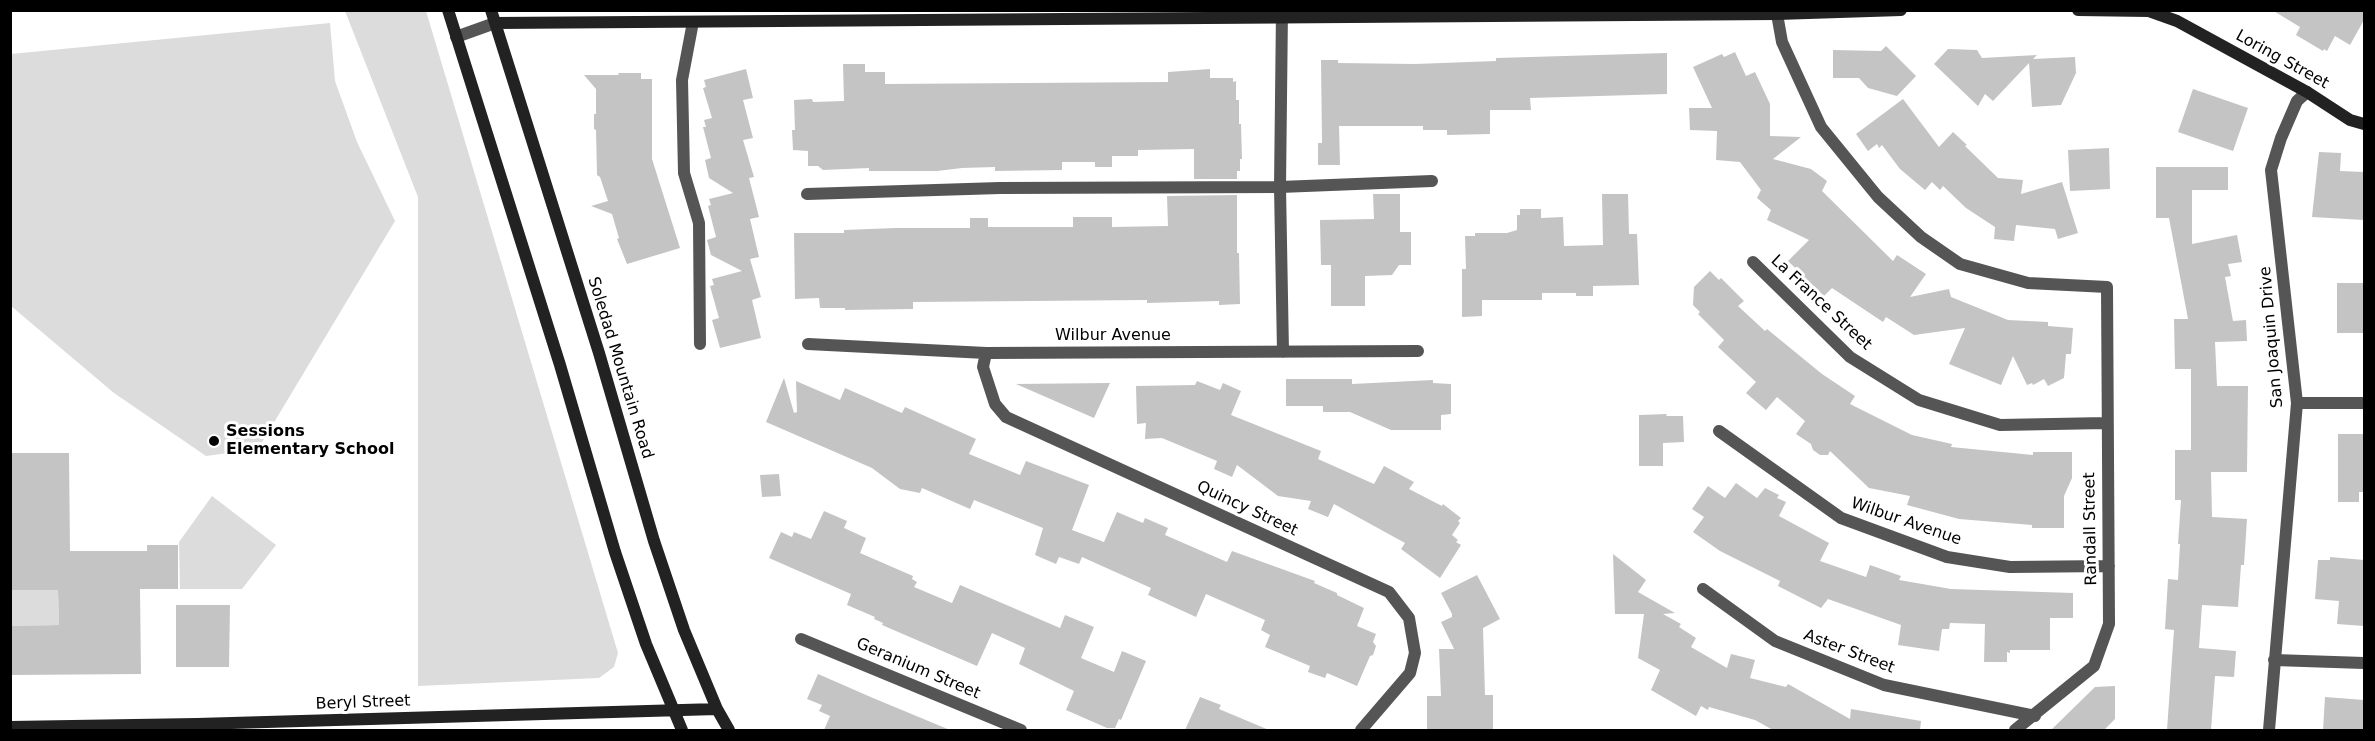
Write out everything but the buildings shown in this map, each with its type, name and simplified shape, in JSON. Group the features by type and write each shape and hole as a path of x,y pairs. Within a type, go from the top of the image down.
{"main road":[{"path":"448,10 553,342 615,552 646,644 682,730"},
{"name":"Soledad Mountain Road","path":"491,10 599,353 654,540 684,630 717,709 729,730"},
{"path":"495,23 693,16 1777,14 1901,10"},
{"name":"Loring Street","path":"2078,10 2149,11 2177,21 2307,92 2350,120 2364,124"},
{"name":"Beryl Street","path":"10,727 197,727 717,709"}],"street":[{"path":"1282,14 1280,188 1283,352"},
{"name":"Randall Street","path":"1777,14 1782,42 1821,127 1878,197 1921,237 1960,264 2028,283 2107,287 2106,423 2109,624 2094,666 2016,730"},
{"path":"693,16 682,80 684,173 699,223 699,344"},
{"path":"456,38 495,23"},
{"name":"San Joaquin Drive","path":"2268,730 2297,403 2271,170 2281,138 2297,101 2307,92"},
{"path":"807,194 1000,188 1280,188 1432,181"},
{"name":"La France Street","path":"1753,262 1850,357 1919,400 2000,425 2106,423"},
{"name":"Wilbur Avenue","path":"808,344 986,353 1419,351"},
{"name":"Quincy Street","path":"986,353 983,366 995,404 1006,417 1389,592 1409,618 1415,653 1410,673 1361,730"},
{"path":"2297,403 2364,403"},
{"name":"Wilbur Avenue","path":"1719,432 1841,518 1947,557 2010,567 2109,566"},
{"name":"Aster Street","path":"1703,589 1775,641 1884,686 2035,716"},
{"name":"Geranium Street","path":"801,639 1021,730"},
{"path":"2274,660 2364,663"}],"shaded area":[{"path":"345,11 426,11 618,653 614,667 599,678 418,686 418,197"},
{"path":"330,23 335,81 357,142 395,221 258,449 206,456 114,393 11,306 11,54"},
{"path":"212,496 276,545 242,589 180,589 179,542"},
{"path":"10,590 58,590 59,625 11,626"}],"place":[{"name":"Sessions Elementary School","path":"214,441"}]}
